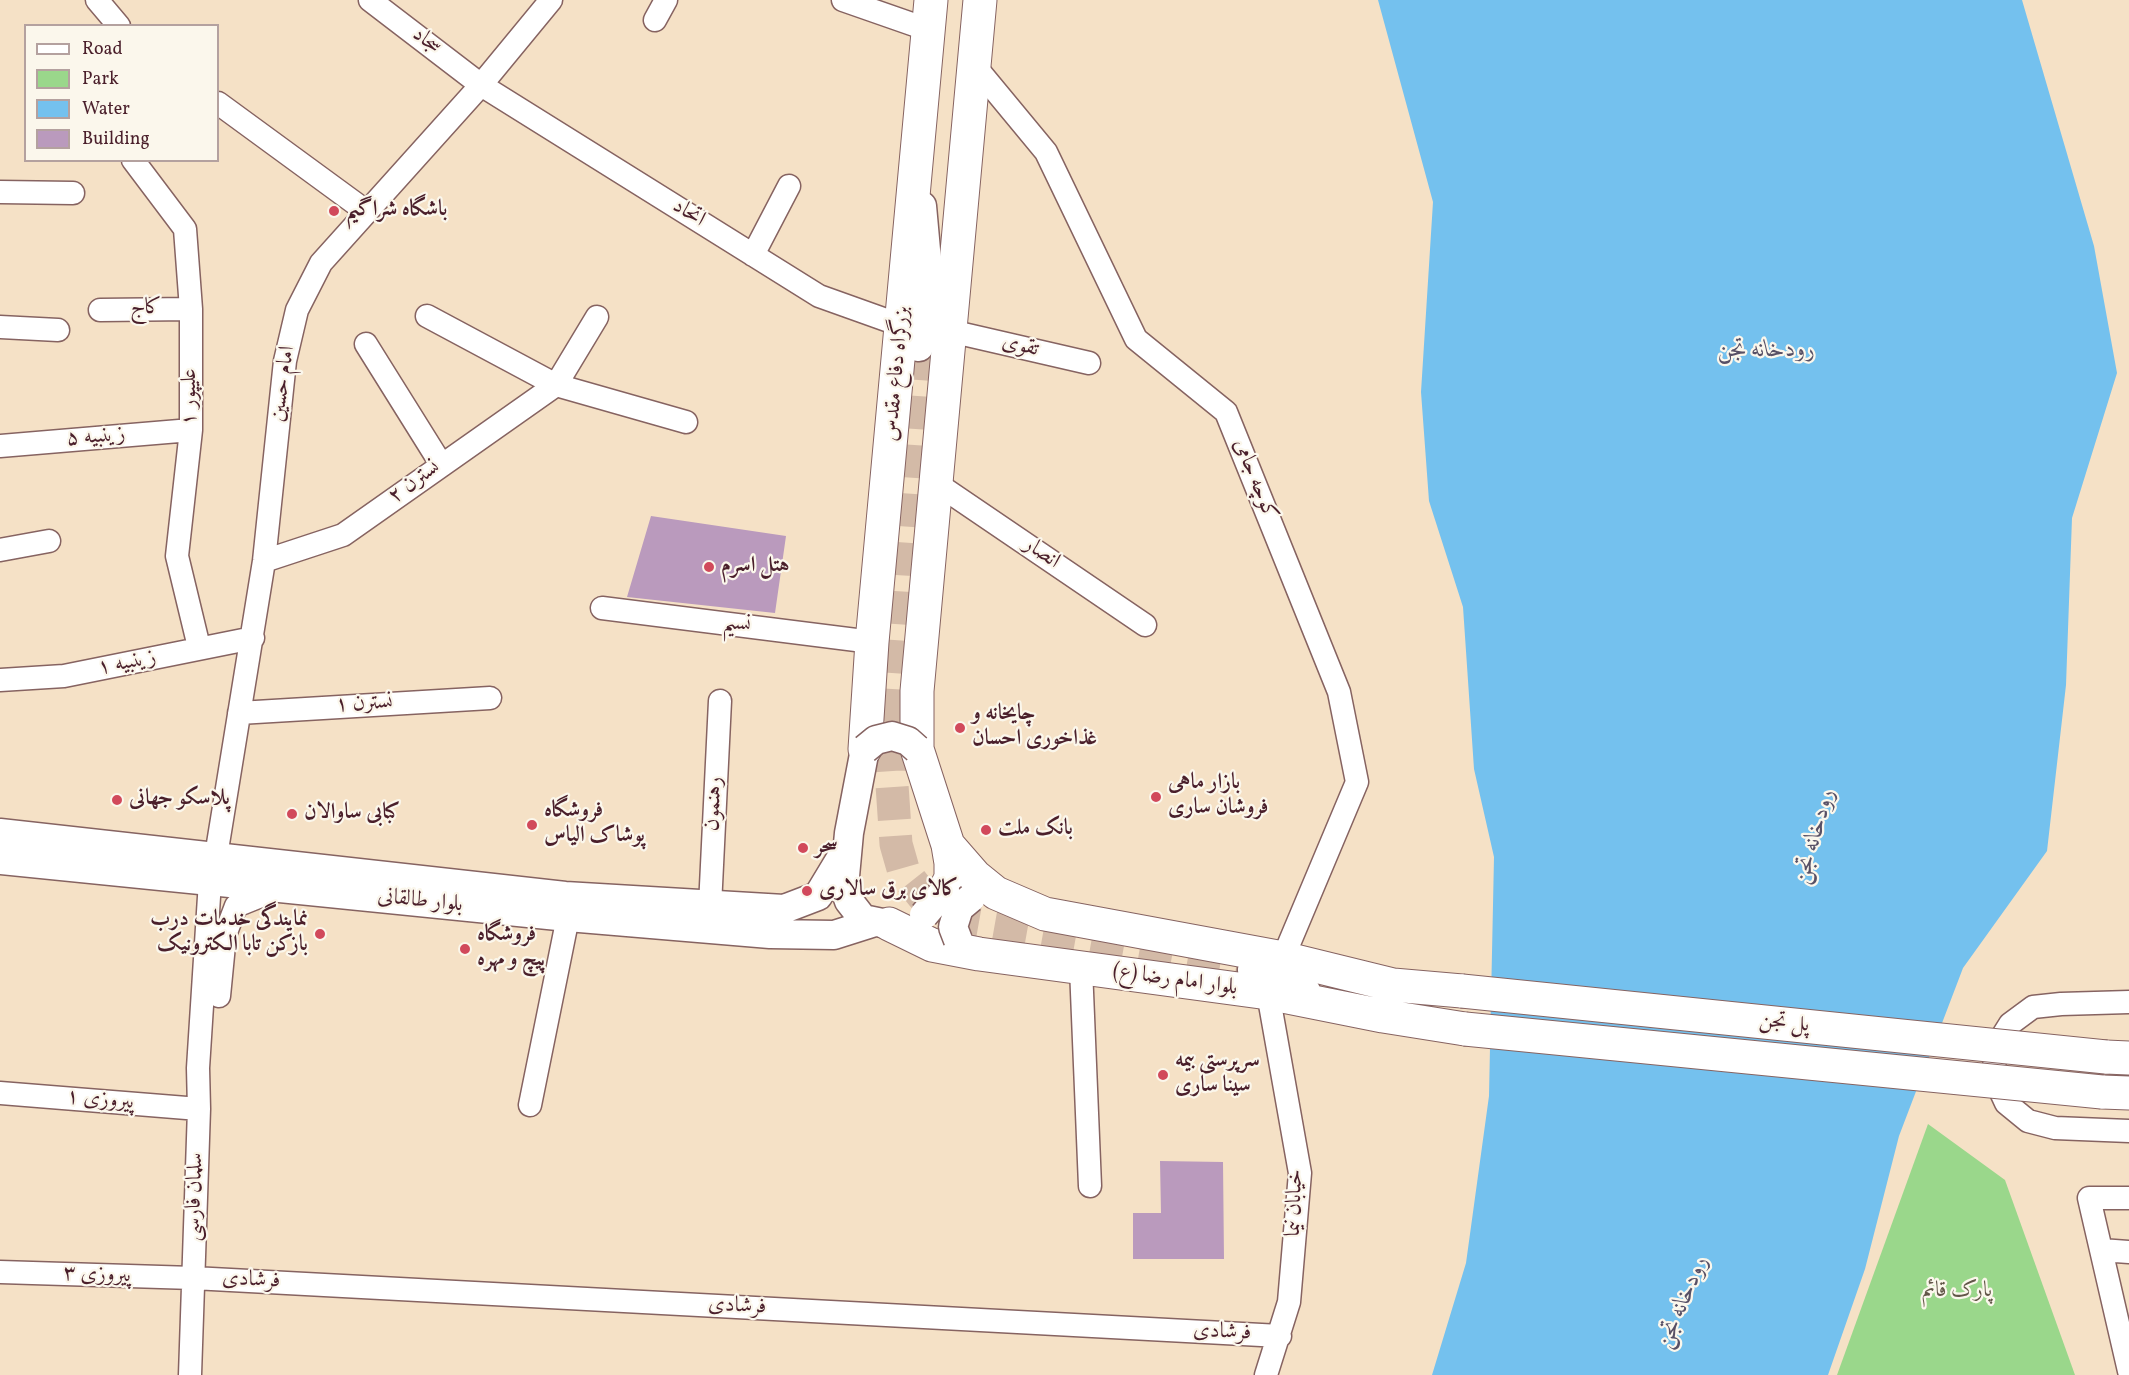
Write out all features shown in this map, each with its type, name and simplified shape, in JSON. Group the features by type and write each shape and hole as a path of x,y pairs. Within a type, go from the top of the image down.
{"highway":[{"path":"973,894 952,870 948,845 914,726 980,0"},
{"name":"بزرگراه دفاع مقدس","path":"871,725 872,642 911,337 918,156 927,10"},
{"name":"بلوار امام رضا (ع)","path":"948,845 975,876 973,894 1045,914 1283,958 1394,986 1462,991"},
{"name":"بلوار امام رضا (ع)","path":"882,923 932,945 970,947 1081,968 1260,981 1327,1003 1383,1016 1465,1029"},
{"name":"پل تجن","path":"1462,991 2118,1058"},
{"name":"پل تجن","path":"1465,1029 2116,1092"}],"main road":[{"path":"871,725 876,740 892,736 908,741 914,726"},
{"path":"871,725 847,848 844,880 846,894 857,914 882,923"},
{"name":"بلوار طالقانی","path":"0,833 219,865 565,896 784,909 818,896 847,848"},
{"name":"بلوار طالقانی","path":"0,860 219,865 281,888 568,917 789,935 834,935 924,915 973,894"},
{"path":"970,947 953,927 959,908 973,894"}],"street":[{"path":"97,0 117,24"},
{"name":"سجاد","path":"370,0 481,85"},
{"name":"امام حسین","path":"219,865 239,713 264,561 285,360 297,309 321,263 481,85 552,0"},
{"path":"655,20 666,0"},
{"path":"843,0 927,10"},
{"name":"کوچه جامی","path":"974,65 1046,152 1136,339 1226,411 1339,692 1357,782 1283,958"},
{"name":"اتحاد","path":"481,85 819,296 911,337"},
{"path":"219,104 367,212"},
{"name":"علیپور ۱","path":"134,162 184,229 191,309 191,430 177,556 199,647"},
{"path":"753,255 789,186"},
{"path":"0,192 73,193"},
{"name":"کاج","path":"100,309 191,309"},
{"path":"428,316 556,385 686,422"},
{"path":"556,385 597,317"},
{"path":"0,327 58,330"},
{"name":"تقوی","path":"950,332 1089,363"},
{"path":"366,344 441,464"},
{"name":"نسترن ۲","path":"264,561 343,535 556,385"},
{"name":"زینبیه ۵","path":"0,446 191,430"},
{"name":"انصار","path":"936,483 1145,625"},
{"path":"0,550 49,541"},
{"name":"نسیم","path":"602,608 872,642"},
{"name":"زینبیه ۱","path":"0,680 64,676 149,660 199,647 253,638"},
{"name":"نسترن ۱","path":"239,713 490,698"},
{"name":"رهنمون","path":"711,906 720,701"},
{"name":"سلمان فارسی","path":"190,1375 199,1109 198,1068 219,865"},
{"name":"سلمان فارسی","path":"203,1019 218,1000 225,935 236,906 281,888"},
{"path":"530,1105 568,917"},
{"path":"1081,968 1090,1186"},
{"name":"خیابان نیما","path":"1260,981 1300,1173 1289,1302 1266,1375"},
{"path":"2129,1002 2033,1007 2010,1023 1995,1048 1994,1077 2006,1103 2028,1121 2055,1128 2129,1131"},
{"name":"پیروزی ١","path":"0,1093 199,1109"},
{"path":"2128,1365 2121,1306 2101,1250 2089,1197 2129,1198"},
{"path":"2101,1250 2129,1252"},
{"name":"پیروزی ٣","path":"0,1272 193,1278"},
{"name":"فرشادی","path":"193,1278 1280,1336"}],"green space":[{"name":"پارک قائم","path":"1928,1124 2005,1180 2075,1375 1837,1375"}],"water":[{"name":"رودخانه تجن","path":"1378,0 2022,0 2094,246 2117,373 2072,518 2066,685 2047,851 1963,968 1899,1136 1865,1269 1828,1375 1432,1375 1466,1263 1489,1096 1494,857 1474,769 1463,607 1429,501 1421,392 1433,202"}],"building":[{"name":"هتل اسرم","path":"651,516 786,536 775,613 627,597"},
{"name":"سرپرستی بیمه سینا ساری","path":"1160,1161 1223,1162 1224,1259 1133,1259 1133,1213 1161,1213"}],"tunnel":[{"path":"919,347 891,770 896,844 904,872 923,896 950,916 1252,970"}],"place":[{"name":"باشگاه شراگیم","path":"334,211"},
{"name":"هتل اسرم","path":"709,567"},
{"name":"چایخانه و غذاخوری احسان","path":"960,728"},
{"name":"بازار ماهی فروشان ساری","path":"1156,797"},
{"name":"پلاسکو جهانی","path":"117,800"},
{"name":"کبابی ساوالان","path":"292,814"},
{"name":"فروشگاه پوشاک الیاس","path":"532,825"},
{"name":"بانک ملت","path":"986,830"},
{"name":"سحر","path":"803,848"},
{"name":"کالای برق سالاری","path":"807,891"},
{"name":"نمایندگی خدمات درب بازکن تابا الکترونیک","path":"320,934"},
{"name":"فروشگاه پیچ و مهره","path":"465,949"},
{"name":"سرپرستی بیمه سینا ساری","path":"1163,1075"}]}
